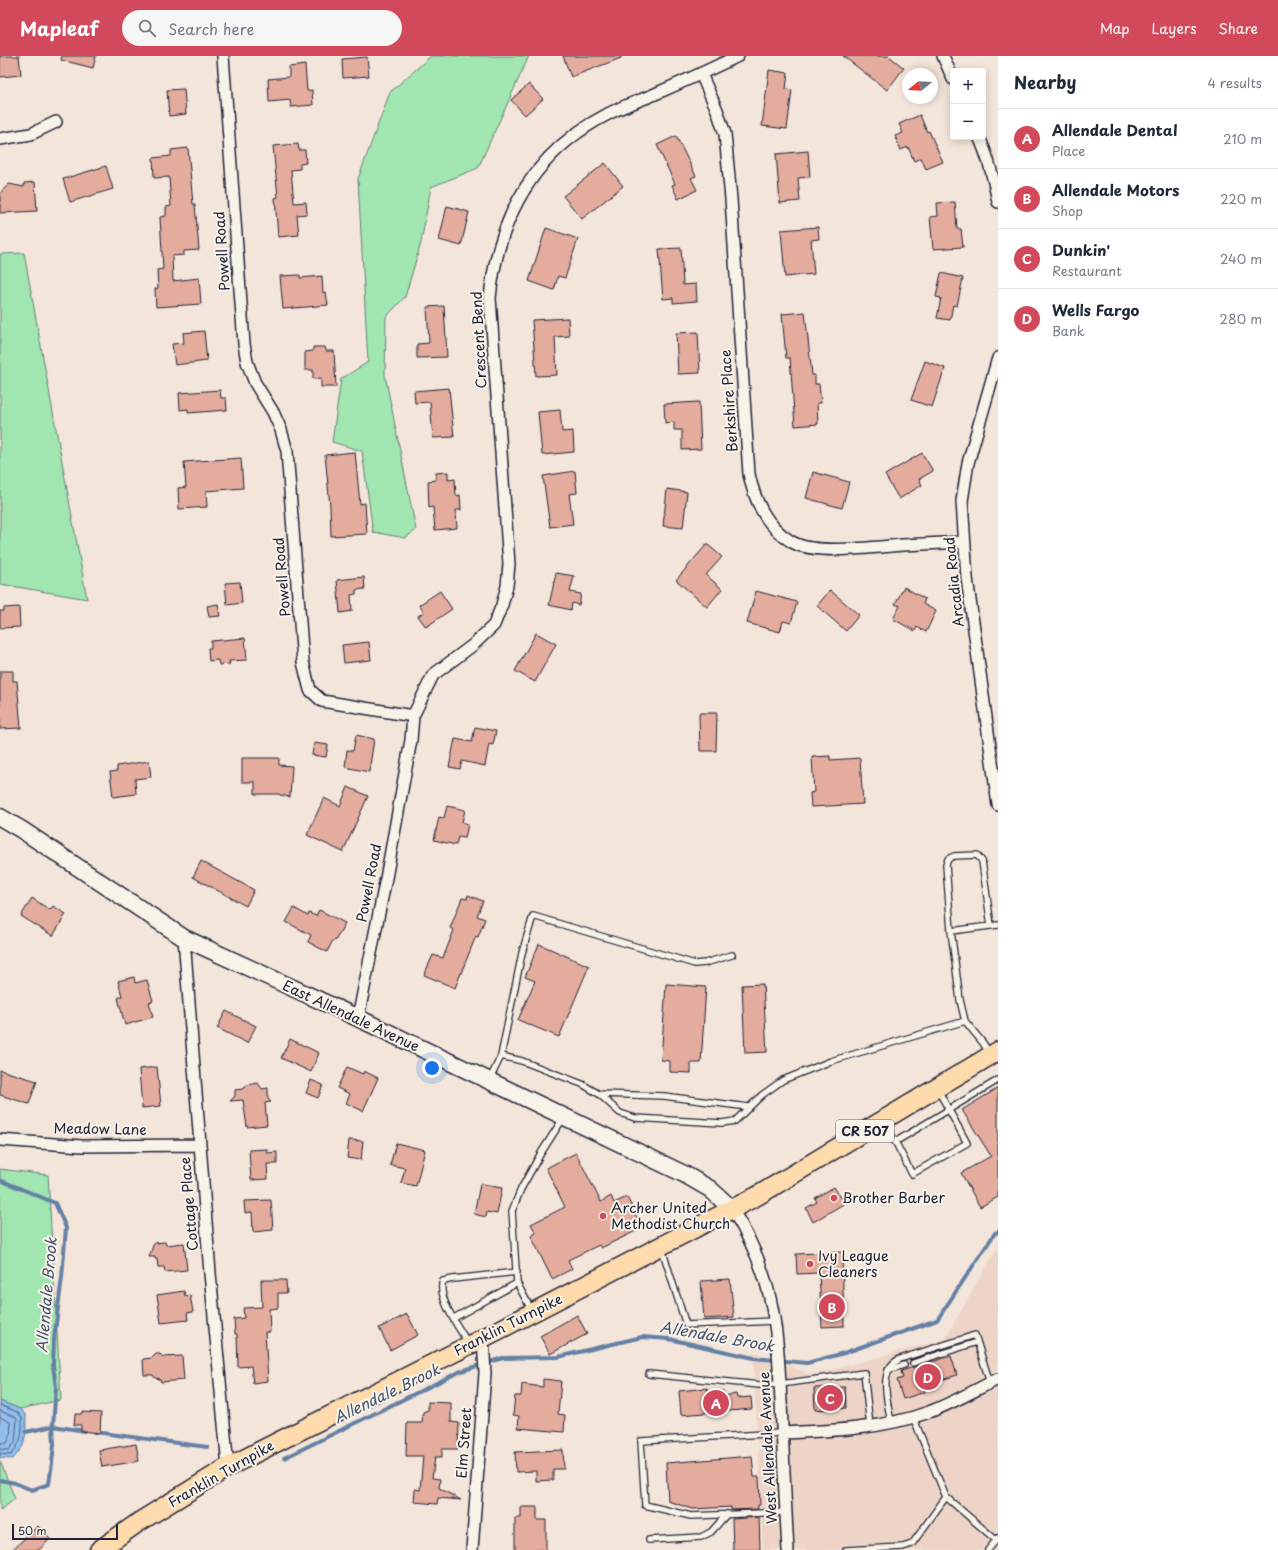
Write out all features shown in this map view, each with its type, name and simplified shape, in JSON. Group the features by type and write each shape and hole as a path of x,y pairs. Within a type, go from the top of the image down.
{"main road":[{"name":"East Allendale Avenue","path":"0,818 22,830 184,938 358,1018 684,1174 710,1189 732,1209"},
{"name":"CR 507","path":"732,1209 757,1196 994,1053"},
{"name":"Franklin Turnpike","path":"99,1550 139,1522 228,1467 479,1346 532,1312 732,1209"}],"street":[{"name":"Powell Road","path":"222,56 244,344 247,362 255,383 273,412 281,430 287,451 303,662 310,690 322,701 413,716 411,740 387,873 358,1018"},
{"name":"Crescent Bend","path":"413,716 433,675 473,645 494,625 502,605 507,586 509,564 490,298 497,254 506,224 536,173 554,151 582,129 608,114 701,74 738,56"},
{"path":"942,56 950,73"},
{"name":"Berkshire Place","path":"701,74 717,110 725,134 731,199 749,474 752,491 758,506 768,520 782,534 796,544 813,548 870,547 964,542"},
{"path":"0,139 30,134 56,122"},
{"path":"980,140 985,150 998,202"},
{"name":"Arcadia Road","path":"998,358 968,463 962,501 967,578 998,805"},
{"name":"Cottage Place","path":"184,938 199,1146 228,1467"},
{"name":"Meadow Lane","path":"0,1140 82,1146 199,1146"},
{"name":"West Allendale Avenue","path":"732,1209 744,1228 763,1274 770,1298 774,1321 779,1380 788,1550"},
{"name":"Elm Street","path":"472,1550 485,1373 479,1346"},
{"path":"782,1433 870,1426 914,1417 944,1406 994,1381"}],"lane":[{"path":"991,926 982,861 977,855 954,856 948,859 946,865 951,931 960,1000 965,1021 983,1043 994,1053"},
{"path":"489,1081 501,1056 522,952 533,916 695,964 705,963 732,955"},
{"path":"951,931 998,925"},
{"path":"501,1056 522,1061 582,1084 599,1094 620,1113 635,1118 722,1123 735,1121 762,1094 783,1080 831,1061 965,1021"},
{"path":"895,1142 998,1080"},
{"path":"883,1120 912,1174 968,1143 937,1088"},
{"path":"599,1094 664,1096 748,1107"},
{"path":"532,1312 517,1283 512,1211 521,1189 540,1153 565,1117"},
{"path":"661,1246 686,1325 774,1321"},
{"path":"479,1346 454,1318 442,1296 441,1287 443,1281 517,1272"},
{"path":"454,1318 517,1283"},
{"path":"891,1422 886,1379 891,1364 895,1361 975,1335 994,1381"},
{"path":"913,1363 977,1342"},
{"path":"888,1370 904,1365"},
{"path":"649,1374 760,1385 779,1380 864,1373 870,1426"},
{"path":"914,1417 946,1497 997,1539 988,1550"},
{"path":"782,1433 641,1441 645,1505 691,1516 786,1512"},
{"path":"846,1550 896,1549 912,1544 946,1497"},
{"path":"649,1540 701,1537 706,1535 727,1514"}],"shaded area":[{"path":"998,1246 998,1550 763,1550 753,1351 812,1375 945,1339"}],"green space":[{"path":"431,56 529,56 478,168 431,187 421,243 405,297 386,317 385,375 416,530 405,538 373,532 362,451 332,442 341,379 368,362 358,179 390,92"},
{"path":"24,253 87,599 0,584 0,254"},
{"path":"0,1169 48,1175 61,1400 20,1409 0,1401"},
{"path":"0,1461 15,1499 0,1510"}],"water":[{"path":"0,1401 20,1409 26,1415 26,1432 23,1446 13,1459 0,1458"}],"building":[{"path":"0,56 19,56 21,75 0,77"},
{"path":"62,56 96,56 93,68 61,60"},
{"path":"563,56 621,56 621,58 571,77"},
{"path":"843,56 889,56 904,68 902,68 902,71 887,90"},
{"path":"367,57 369,76 343,78 342,59"},
{"path":"305,65 307,91 312,90 313,105 291,107 290,100 269,102 268,79 289,77 289,67"},
{"path":"769,70 788,73 786,89 792,90 787,129 762,126"},
{"path":"529,84 543,99 525,115 511,100"},
{"path":"184,89 186,114 169,116 167,90"},
{"path":"920,115 943,162 926,169 921,158 914,161 908,147 901,150 895,136 903,133 899,124"},
{"path":"676,136 696,176 691,178 697,190 678,199 672,185 675,184 657,145"},
{"path":"298,144 299,150 305,150 306,163 300,164 300,169 291,170 294,203 306,202 307,214 297,215 299,235 278,237 275,198 278,197 273,146"},
{"path":"188,148 199,250 184,251 184,255 172,256 173,281 199,278 201,304 156,307 155,289 158,288 157,270 163,269 160,217 166,216 166,207 171,206 169,177 154,178 153,158 171,156 171,150"},
{"path":"808,151 810,177 798,178 800,201 780,203 776,154"},
{"path":"605,163 623,186 582,219 563,196"},
{"path":"106,166 113,189 70,202 63,179"},
{"path":"35,182 37,211 0,213 0,193 9,184 24,187 24,183"},
{"path":"955,202 957,229 961,229 963,247 933,249 930,217 938,216 937,203"},
{"path":"447,206 469,212 461,246 439,240"},
{"path":"818,227 819,239 811,240 814,274 785,277 781,230"},
{"path":"546,228 578,239 565,278 558,276 554,290 529,281"},
{"path":"681,248 683,285 696,284 697,301 673,303 673,298 663,299 659,249"},
{"path":"941,273 963,278 957,306 953,305 950,320 937,318 941,298 936,297"},
{"path":"300,275 300,278 322,276 323,293 326,292 328,305 283,309 280,276"},
{"path":"444,306 447,357 417,358 417,344 429,343 427,307"},
{"path":"805,312 812,375 815,375 815,384 819,384 821,403 817,403 818,424 795,426 790,358 786,358 782,314"},
{"path":"568,318 569,336 555,337 557,375 536,376 532,320"},
{"path":"204,331 207,361 175,365 172,344 184,343 183,333"},
{"path":"698,332 700,373 678,374 676,333"},
{"path":"313,347 325,347 326,351 334,351 336,387 321,387 321,378 313,379 313,370 305,370 305,352 313,351"},
{"path":"925,361 945,368 932,407 911,400"},
{"path":"449,388 454,437 433,438 430,402 415,403 414,391"},
{"path":"220,390 221,398 226,398 227,410 188,413 188,409 180,410 179,393"},
{"path":"699,402 701,449 682,450 682,430 674,430 674,422 665,423 664,404"},
{"path":"560,410 562,432 573,431 574,452 542,455 538,412"},
{"path":"355,452 360,504 365,503 367,534 331,536 330,506 325,455"},
{"path":"922,453 933,471 919,479 922,485 899,499 885,475"},
{"path":"241,458 243,488 206,491 207,507 179,509 178,488 186,487 184,462"},
{"path":"575,471 577,493 569,494 573,524 550,527 543,476"},
{"path":"448,472 448,480 455,479 456,496 460,495 461,510 456,510 457,528 435,530 433,507 429,508 428,481 436,480 436,473"},
{"path":"813,472 849,482 842,508 806,498"},
{"path":"667,489 687,492 683,528 663,526"},
{"path":"707,544 722,557 706,575 722,589 707,607 676,580"},
{"path":"556,573 574,576 570,592 581,594 579,605 572,603 571,610 549,605"},
{"path":"364,577 365,589 356,590 356,594 351,595 352,611 340,613 337,580"},
{"path":"240,582 242,603 227,605 225,583"},
{"path":"904,587 925,599 923,604 936,611 926,632 917,627 915,631 893,619 900,606 895,604"},
{"path":"830,590 859,615 846,631 817,606"},
{"path":"440,591 452,609 426,627 418,616 424,612 419,605"},
{"path":"756,591 797,602 791,623 783,621 780,632 747,623"},
{"path":"218,604 220,616 209,617 207,606"},
{"path":"19,607 20,627 0,628 0,611 4,611 4,608"},
{"path":"536,633 556,644 535,682 515,671"},
{"path":"245,638 247,660 229,661 230,664 219,665 218,660 209,661 208,648 211,648 211,641"},
{"path":"369,642 371,660 344,663 342,645"},
{"path":"0,671 13,671 13,681 17,681 21,728 0,729"},
{"path":"699,713 717,713 716,751 700,751"},
{"path":"475,727 496,731 493,745 489,744 485,766 462,761 460,769 449,767 455,739 472,742"},
{"path":"356,735 374,739 369,772 345,767 347,750 353,751"},
{"path":"314,743 328,745 326,757 312,755"},
{"path":"830,756 830,760 860,758 863,804 811,807 810,793 814,792 812,757"},
{"path":"242,758 279,758 279,765 292,766 290,797 279,794 255,794 255,782 242,782"},
{"path":"149,761 151,777 135,779 136,794 113,797 110,772 117,771 117,766"},
{"path":"348,787 368,796 343,852 307,835 324,798 340,806"},
{"path":"447,806 465,810 462,822 468,824 465,838 458,837 456,845 434,840 439,817 444,818"},
{"path":"201,861 254,890 246,906 193,877"},
{"path":"468,895 483,901 477,916 485,919 478,937 476,936 455,988 424,975 433,955 443,958 454,930 450,928 462,898 467,899"},
{"path":"32,898 50,910 53,906 66,914 53,936 21,916"},
{"path":"294,908 308,916 309,913 316,916 319,910 345,923 335,941 333,940 327,952 308,942 311,935 286,922"},
{"path":"539,944 589,966 559,1037 518,1020 535,981 525,977"},
{"path":"134,977 135,983 147,980 153,1001 149,1002 153,1017 125,1025 118,998 122,996 118,981"},
{"path":"666,984 706,987 701,1063 691,1063 691,1073 670,1072 670,1061 661,1060"},
{"path":"763,984 767,1052 745,1053 742,985"},
{"path":"226,1011 256,1026 247,1043 217,1028"},
{"path":"290,1039 319,1053 311,1072 281,1058"},
{"path":"157,1067 161,1106 142,1108 139,1069"},
{"path":"347,1067 363,1074 364,1071 378,1078 363,1111 346,1103 350,1094 337,1088"},
{"path":"0,1070 37,1081 29,1104 0,1095"},
{"path":"311,1080 323,1085 318,1098 306,1093"},
{"path":"258,1083 262,1089 268,1088 268,1099 271,1102 265,1103 267,1125 247,1127 243,1100 230,1101 235,1096 235,1090 242,1089 247,1085"},
{"path":"998,1088 998,1197 980,1207 961,1173 991,1156 962,1110"},
{"path":"349,1140 363,1141 361,1160 347,1158"},
{"path":"396,1143 425,1150 416,1186 401,1183 405,1168 390,1165"},
{"path":"267,1149 267,1153 277,1152 277,1164 267,1164 268,1179 251,1180 249,1150"},
{"name":"Archer United Methodist Church","path":"576,1153 601,1202 611,1196 614,1203 627,1197 642,1228 601,1248 599,1245 568,1260 572,1269 552,1279 531,1236 536,1233 531,1224 565,1207 546,1168"},
{"path":"480,1184 502,1188 497,1214 487,1212 486,1217 474,1214"},
{"path":"834,1187 845,1203 813,1222 806,1208 817,1202 815,1198"},
{"path":"271,1200 273,1230 253,1232 252,1212 245,1213 244,1201"},
{"path":"165,1242 166,1245 184,1243 187,1270 165,1272 164,1267 158,1267 157,1259 155,1259 155,1257 149,1257 154,1243"},
{"path":"842,1252 844,1326 822,1327 819,1273 797,1274 796,1254"},
{"path":"730,1279 734,1317 704,1319 701,1281"},
{"path":"261,1280 286,1280 287,1293 278,1293 278,1308 269,1309 270,1332 265,1332 268,1381 253,1383 251,1366 238,1367 237,1334 235,1334 234,1319 244,1318 243,1308 262,1307"},
{"path":"184,1291 185,1296 190,1295 193,1312 187,1313 188,1320 161,1323 157,1295"},
{"path":"407,1314 418,1335 390,1350 379,1328"},
{"path":"577,1315 587,1334 550,1354 540,1336"},
{"path":"156,1354 160,1354 163,1357 182,1356 184,1380 161,1382 160,1379 155,1378 153,1375 144,1375 143,1359 152,1358"},
{"path":"951,1356 957,1375 923,1386 925,1392 903,1399 897,1380 903,1378 901,1371"},
{"path":"543,1379 561,1381 558,1414 565,1415 564,1432 518,1428 519,1416 513,1415 515,1396 521,1396 522,1384 543,1387"},
{"path":"845,1387 846,1408 815,1410 814,1388"},
{"path":"707,1388 708,1392 723,1391 723,1396 736,1394 737,1398 751,1397 752,1409 681,1415 679,1391"},
{"path":"428,1402 451,1403 451,1422 459,1423 458,1449 442,1449 442,1457 435,1457 432,1478 440,1479 439,1488 461,1500 438,1498 437,1504 414,1502 415,1489 420,1490 423,1456 406,1456 407,1423 422,1423 423,1412 428,1410"},
{"path":"82,1412 101,1413 100,1433 81,1431 81,1425 74,1425 75,1414 81,1414"},
{"path":"136,1444 139,1461 102,1467 99,1450"},
{"path":"563,1450 564,1469 553,1469 553,1480 536,1481 536,1471 516,1472 515,1452"},
{"path":"752,1456 754,1477 759,1477 760,1505 758,1505 758,1509 731,1510 731,1507 692,1509 668,1501 666,1463"},
{"path":"521,1507 537,1507 537,1520 546,1520 546,1550 515,1550 515,1518 521,1518"},
{"path":"759,1517 760,1550 733,1550 732,1519"},
{"path":"38,1526 50,1539 39,1550 12,1550"}],"waterway":[{"name":"Allendale Brook","path":"0,1180 55,1203 66,1228 62,1277 54,1339 53,1365 56,1387 53,1426 54,1444 49,1484 32,1490 15,1483 0,1480"},
{"name":"Allendale Brook","path":"284,1458 461,1371 503,1358 558,1357 642,1337 669,1339 754,1358 807,1363 844,1353 937,1320 995,1233 998,1232"},
{"name":"Allendale Brook","path":"26,1432 53,1426 85,1431"},
{"name":"Allendale Brook","path":"95,1432 207,1447"}],"place":[{"name":"Brother Barber","path":"834,1198"},
{"name":"Archer United Methodist Church","path":"603,1216"},
{"name":"Ivy League Cleaners","path":"810,1264"},
{"name":"Allendale Motors","path":"832,1307"},
{"name":"Wells Fargo","path":"928,1377"},
{"name":"Dunkin'","path":"830,1398"},
{"name":"Allendale Dental","path":"716,1403"}]}
